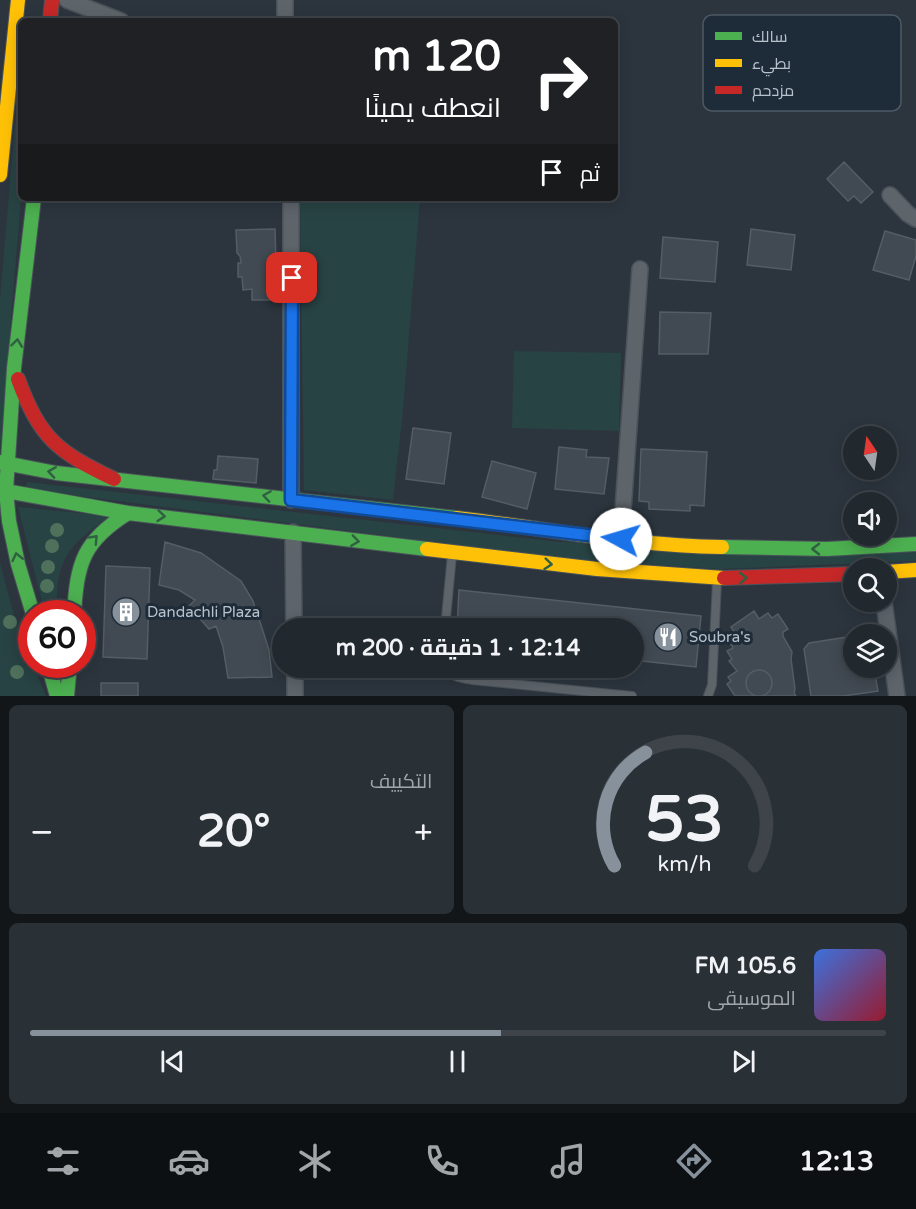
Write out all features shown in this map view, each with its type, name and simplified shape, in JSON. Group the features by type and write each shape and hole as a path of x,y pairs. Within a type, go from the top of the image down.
{"main road":[{"path":"0,175 18,0"},
{"path":"50,18 52,0"},
{"path":"29,600 18,564 3,490 14,368 34,201"},
{"path":"14,368 26,404 46,438 58,449 79,462 114,479"},
{"path":"4,463 56,473 621,539 736,549 827,549 916,544"},
{"path":"3,490 128,513 597,569 718,578 843,574"},
{"path":"75,600 76,580 87,546 112,522 128,513"},
{"path":"897,571 916,570"},
{"path":"52,678 57,696"},
{"path":"67,696 69,678"}],"street":[{"path":"67,0 113,18"},
{"path":"285,0 285,18"},
{"path":"890,195 916,219"},
{"path":"291,201 291,500"},
{"path":"621,539 640,269"},
{"path":"293,532 294,618"},
{"path":"885,612 897,696"},
{"path":"295,678 295,696"}],"lane":[{"path":"445,618 452,553"},
{"path":"708,696 712,685 718,578"},
{"path":"463,678 632,696"}],"green space":[{"path":"18,91 18,201 21,201 0,452 0,298"},
{"path":"300,201 420,201 403,410 393,500 304,490"},
{"path":"514,351 621,353 619,431 512,428"},
{"path":"27,482 560,542 916,549 916,561 897,562 897,558 843,558 843,564 718,569 559,558 25,489"},
{"path":"18,507 110,516 84,536 67,556 59,579 57,600 42,600"},
{"path":"0,563 18,627 18,678 38,678 46,696 0,696"}],"building":[{"path":"844,162 873,192 861,203 854,196 848,201 827,179"},
{"path":"275,229 277,300 252,300 252,289 243,290 242,277 238,277 238,263 241,263 237,253 236,230"},
{"path":"751,229 795,235 791,270 747,265"},
{"path":"885,231 916,240 916,256 909,280 873,270"},
{"path":"663,237 718,242 715,282 660,278"},
{"path":"660,312 711,313 708,354 659,354"},
{"path":"413,428 451,433 444,484 406,479"},
{"path":"559,447 587,450 586,457 609,458 604,494 555,489"},
{"path":"641,449 707,452 704,506 690,505 690,511 649,509 649,502 639,501"},
{"path":"218,456 258,459 256,483 213,479 214,470 217,470"},
{"path":"492,461 536,473 527,509 482,497"},
{"path":"165,542 201,553 241,581 253,601 261,625 269,650 272,677 228,678 223,647 216,626 209,629 189,606 195,600 179,590 159,585"},
{"name":"Dandachli Plaza","path":"106,566 150,568 147,659 103,657"},
{"path":"459,590 701,616 696,667 644,661 644,618 458,618"},
{"path":"754,611 759,619 768,613 772,618 778,614 788,629 783,632 783,636 792,652 796,696 735,696 727,684 731,681 728,677 737,671 729,661 732,659 727,651 733,648 729,641 737,636 731,627"},
{"path":"843,638 843,678 876,678 878,691 843,696 811,696 804,649 809,643"},
{"path":"759,670 768,674 772,683 768,692 759,696 750,692 746,683 750,674"},
{"path":"101,683 138,683 138,696 101,696"}],"traffic: fast":[{"path":"29,600 9,521 6,491 14,368 34,201"},
{"path":"0,462 56,473 456,518"},
{"path":"0,490 128,513 427,549"},
{"path":"75,600 77,581 85,555 101,533 128,513"},
{"path":"722,547 827,549 916,544"},
{"path":"52,678 57,696"},
{"path":"67,696 69,678"}],"traffic: slow":[{"path":"0,175 18,0"},
{"path":"456,518 622,540 722,547"},
{"path":"427,549 597,569 724,578"},
{"path":"897,571 916,570"}],"traffic: jam":[{"path":"50,18 52,0"},
{"path":"18,379 34,416 53,441 78,460 114,479"},
{"path":"724,578 843,574"}],"place":[{"name":"Dandachli Plaza","path":"126,612"},
{"name":"Soubra's","path":"668,637"}],"route":[{"path":"292,278 291,500 621,539"}]}
